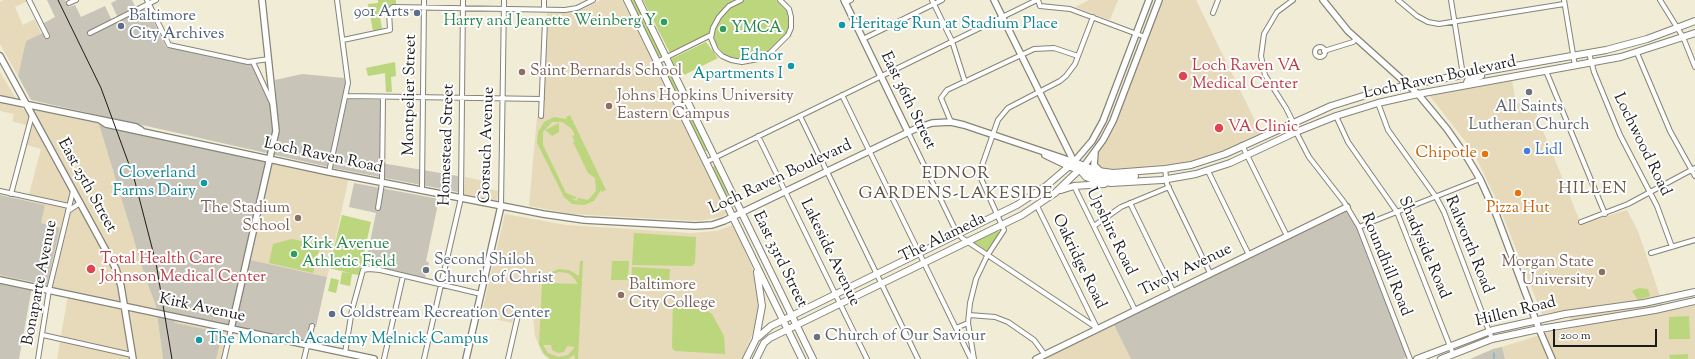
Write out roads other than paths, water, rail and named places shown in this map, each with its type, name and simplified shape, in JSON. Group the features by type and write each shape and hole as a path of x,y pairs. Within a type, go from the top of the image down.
{"main road":[{"path":"231,329 276,131 262,0"},
{"name":"East 33rd Street","path":"627,0 802,359"},
{"name":"East 33rd Street","path":"638,0 813,359"},
{"path":"994,0 1039,92 1072,165"},
{"name":"The Alameda","path":"746,359 756,339 768,328 998,215 1024,201 1053,181 1072,165 1092,141 1103,121 1149,0"},
{"name":"The Alameda","path":"756,359 767,340 1002,225 1037,206 1055,193 1082,168 1096,150 1113,121 1159,0"},
{"path":"1324,0 1334,15 1356,39 1418,94 1447,129 1480,179 1501,226 1539,329 1552,359"},
{"name":"East 36th Street","path":"845,1 908,132"},
{"name":"Loch Raven Boulevard","path":"501,206 574,219 688,226 712,225 733,218 908,132 929,124 951,122 1038,151 1082,168 1116,173 1145,172 1165,169 1206,161 1331,106 1376,92 1464,75 1589,54 1625,45 1695,21"},
{"name":"Loch Raven Boulevard","path":"1082,168 1086,177 1117,183 1167,180 1208,171 1336,116 1378,103 1418,94 1575,66 1637,53 1695,33"},
{"name":"East 25th Street","path":"0,56 116,269 133,357"},
{"path":"1466,85 1470,78 1492,74 1498,69"},
{"path":"1464,75 1466,85"},
{"name":"Loch Raven Road","path":"0,99 100,120 106,124 141,130 329,172 501,206"},
{"path":"1096,150 1094,166 1102,172"},
{"path":"1053,181 1070,172 1082,168 1113,177 1136,176 1145,172"},
{"path":"1055,193 1074,186 1117,183"},
{"name":"Gorsuch Avenue","path":"466,359 501,206"},
{"name":"Tivoly Avenue","path":"1036,359 1347,207"},
{"path":"752,257 760,285 762,306 756,339"},
{"name":"Kirk Avenue","path":"0,280 374,359"},
{"name":"Hillen Road","path":"1417,359 1489,331 1695,292"},
{"path":"1653,301 1655,310"},
{"name":"Hillen Road","path":"1441,359 1492,339 1539,329 1655,310 1695,301"},
{"path":"1610,308 1611,318"},
{"path":"1539,329 1539,334 1548,359"}],"street":[{"path":"29,0 47,36"},
{"path":"70,3 76,0"},
{"path":"90,33 148,2 156,0"},
{"path":"329,172 346,96 348,80 337,0"},
{"name":"Montpelier Street","path":"422,190 424,0"},
{"name":"Homestead Street","path":"424,359 461,198 463,0"},
{"name":"Gorsuch Avenue","path":"501,206 504,0"},
{"path":"544,0 544,9"},
{"path":"343,40 390,30 389,9 393,7 568,10 593,0"},
{"path":"741,0 730,6 722,14 714,25 711,35 716,50 722,56 730,60 748,61 768,55 783,42 791,28 790,13 780,0"},
{"path":"845,1 851,0"},
{"path":"863,39 933,2 942,0"},
{"path":"706,162 1037,0 1040,6 1066,8 1145,37"},
{"path":"1213,13 1218,0"},
{"name":"Roundhill Road","path":"1293,0 1277,12 1269,22 1264,34 1261,50 1263,68 1268,81 1293,122 1296,132 1312,162 1347,207 1359,227 1410,359"},
{"path":"1398,0 1417,16 1428,22 1439,24 1564,2 1575,66"},
{"path":"1451,0 1464,75"},
{"path":"1660,0 1682,37 1695,67"},
{"path":"148,2 167,44 252,62 268,59"},
{"path":"933,2 952,41 965,82"},
{"path":"972,359 968,323 973,288 987,256 1004,233 998,215 979,174 992,135 1003,111 1063,79 1072,68 1078,56 1093,17"},
{"path":"542,116 545,21"},
{"path":"657,62 711,35"},
{"path":"1324,51 1353,42 1356,39"},
{"path":"951,122 942,104 942,96 947,90 1034,49 1049,48 1078,56"},
{"path":"1637,53 1670,131 1693,169 1695,176"},
{"name":"Lochwood Road","path":"1589,54 1591,63 1623,141 1661,215 1672,247"},
{"path":"252,62 274,108"},
{"path":"1546,71 1605,214"},
{"path":"842,95 972,359"},
{"path":"346,96 542,99"},
{"path":"378,208 382,183 383,97"},
{"name":"Ralworth Road","path":"1378,103 1388,130 1436,197 1448,222 1492,339"},
{"path":"11,194 32,114"},
{"path":"800,116 918,359"},
{"name":"Shadyside Road","path":"1336,116 1348,142 1397,212 1453,354"},
{"name":"East 36th Street","path":"908,132 958,234 966,242 1097,328"},
{"name":"Lakeside Avenue","path":"758,136 867,359"},
{"path":"1242,145 1287,236"},
{"path":"1165,169 1169,187 1210,273"},
{"path":"1581,222 1605,214 1693,169"},
{"path":"1208,171 1249,255"},
{"path":"1359,227 1480,179"},
{"name":"Upshire Road","path":"1074,186 1135,310"},
{"path":"1094,226 1110,214 1130,203 1169,187"},
{"name":"Bonaparte Avenue","path":"38,359 49,290 73,190"},
{"path":"0,191 68,209"},
{"path":"1130,203 1173,292"},
{"name":"Bonaparte Avenue","path":"68,209 80,204"},
{"name":"Oakridge Road","path":"1037,206 1097,328"},
{"path":"1651,254 1695,240"},
{"path":"344,353 352,310 363,270 370,269 481,294"},
{"path":"384,359 403,276"},
{"path":"508,359 518,314"},
{"path":"969,315 994,317 1008,322 1034,340 1045,355"},
{"path":"956,328 968,323"},
{"path":"304,359 312,326"},
{"path":"224,359 231,329"},
{"path":"42,335 133,357"}],"waterway":[{"path":"1494,353 1494,359"}],"railway":[{"path":"58,0 101,88 134,178 156,263 172,359"}],"place":[{"name":"901 Arts","path":"417,13"},
{"name":"Harry and Jeanette Weinberg Y","path":"664,22"},
{"name":"Heritage Run at Stadium Place","path":"842,25"},
{"name":"Baltimore City Archives","path":"121,26"},
{"name":"YMCA","path":"723,29"},
{"name":"Ednor Apartments I","path":"791,66"},
{"name":"Saint Bernards School","path":"522,72"},
{"name":"Loch Raven VA Medical Center","path":"1183,76"},
{"name":"All Saints Lutheran Church","path":"1529,92"},
{"name":"Johns Hopkins University Eastern Campus","path":"609,106"},
{"name":"VA Clinic","path":"1219,128"},
{"name":"Lidl","path":"1527,151"},
{"name":"Chipotle","path":"1485,154"},
{"name":"Cloverland Farms Dairy","path":"204,183"},
{"name":"Pizza Hut","path":"1518,193"},
{"name":"The Stadium School","path":"298,218"},
{"name":"Kirk Avenue Athletic Field","path":"294,254"},
{"name":"Total Health Care Johnson Medical Center","path":"91,269"},
{"name":"Second Shiloh Church of Christ","path":"426,270"},
{"name":"Morgan State University","path":"1602,272"},
{"name":"Baltimore City College","path":"621,295"},
{"name":"Coldstream Recreation Center","path":"332,314"},
{"name":"Church of Our Saviour","path":"817,337"},
{"name":"The Monarch Academy Melnick Campus","path":"199,340"}],"district":[{"name":"EDNOR GARDENS-LAKESIDE","path":"956,185"},
{"name":"HILLEN","path":"1593,190"}]}
